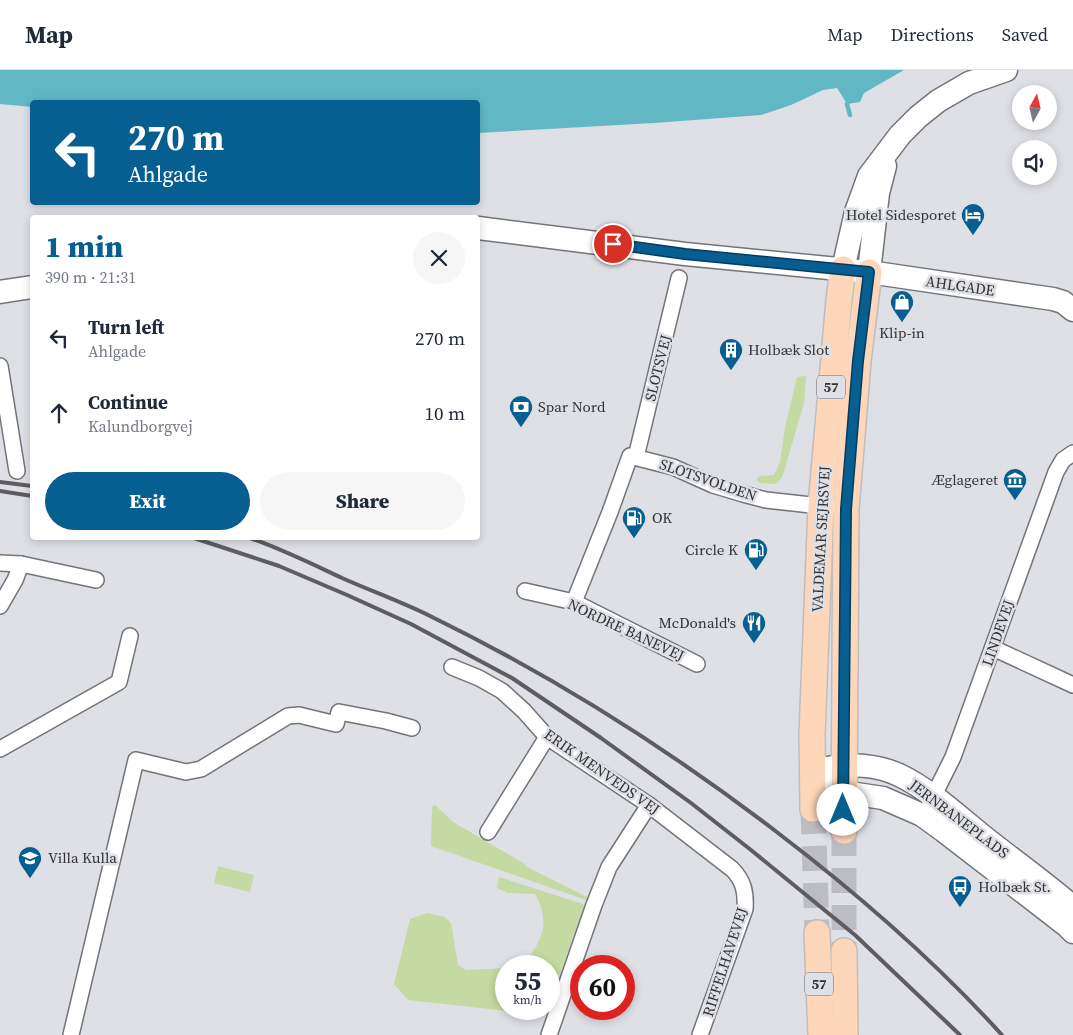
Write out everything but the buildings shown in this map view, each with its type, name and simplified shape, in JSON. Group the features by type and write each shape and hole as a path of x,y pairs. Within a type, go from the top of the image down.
{"main road":[{"name":"VALDEMAR SEJRSVEJ","path":"813,809 812,735 821,506 843,269"},
{"name":"VALDEMAR SEJRSVEJ","path":"844,831 846,509 858,361 869,272"},
{"name":"57","path":"817,932 821,1035"},
{"name":"57","path":"844,950 845,1035"}],"street":[{"path":"843,269 850,234 863,190 874,168 911,123 938,101 969,83 1006,70"},
{"path":"869,272 878,193 882,174 891,149"},
{"name":"AHLGADE","path":"480,239 685,254 869,272 1053,299 1073,308"},
{"name":"SLOTSVEJ","path":"574,602 633,457 679,278"},
{"path":"0,292 30,286"},
{"path":"0,366 17,471"},
{"name":"LINDEVEJ","path":"927,806 954,757 1056,472 1063,460 1073,453"},
{"name":"SLOTSVOLDEN","path":"633,457 673,468 713,485 766,500 846,509"},
{"path":"0,563 22,564 96,580"},
{"path":"0,606 22,564"},
{"name":"NORDRE BANEVEJ","path":"525,592 574,602 697,664"},
{"path":"0,749 120,682 130,636"},
{"path":"993,648 1073,685"},
{"name":"ERIK MENVEDS VEJ","path":"452,667 479,678 502,691 524,711 547,737 649,805 732,869 745,888"},
{"path":"71,1035 136,760 186,772 201,770 288,716 299,715 336,724 339,712 412,728"},
{"path":"488,832 547,737"},
{"name":"JERNBANEPLADS","path":"812,772 844,764 891,772 906,779 944,831 1073,932"},
{"name":"JERNBANEPLADS","path":"812,772 843,792 927,806 1073,908"},
{"path":"549,1035 606,874 649,805"},
{"name":"RIFFELHAVEVEJ","path":"700,1035 745,909 745,888"}],"green space":[{"path":"806,376 804,403 782,478 775,484 760,483 756,480 760,476 774,475 780,462 785,427 797,377"},
{"path":"435,805 453,822 525,864 527,867 589,898 586,900 431,846 432,807"},
{"path":"218,866 254,875 250,892 214,883"},
{"path":"499,877 583,904 584,906 560,974 560,955 531,955 543,930 540,904 535,894 508,893 497,888"},
{"path":"427,913 445,917 451,923 458,965 466,970 495,969 495,1010 408,1000 394,984 410,919"}],"water":[{"path":"0,70 904,70 864,93 860,102 847,104 837,88 823,90 791,105 761,115 480,133 480,100 30,100 30,107 0,104"}],"waterway":[{"path":"847,104 850,115"}],"tunnel":[{"path":"813,809 817,933"},
{"path":"844,831 844,951"}],"railway":[{"path":"0,482 30,486"},
{"path":"0,491 30,496"},
{"path":"200,540 279,566 347,595 411,624 512,678 601,738 691,803 751,850 855,935 960,1035"},
{"path":"255,540 409,606 476,639 566,689 653,744 737,802 866,904 950,980 1002,1035"}],"place":[{"name":"Hotel Sidesporet","path":"973,236"},
{"name":"Klip-in","path":"902,323"},
{"name":"Holbæk Slot","path":"731,371"},
{"name":"Spar Nord","path":"521,428"},
{"name":"Æglageret","path":"1015,501"},
{"name":"OK","path":"634,539"},
{"name":"Circle K","path":"756,571"},
{"name":"McDonald's","path":"754,644"},
{"name":"Villa Kulla","path":"30,879"},
{"name":"Holbæk St.","path":"960,908"}],"route":[{"path":"613,244 685,254 869,272 858,361 846,509 843,810"}]}
